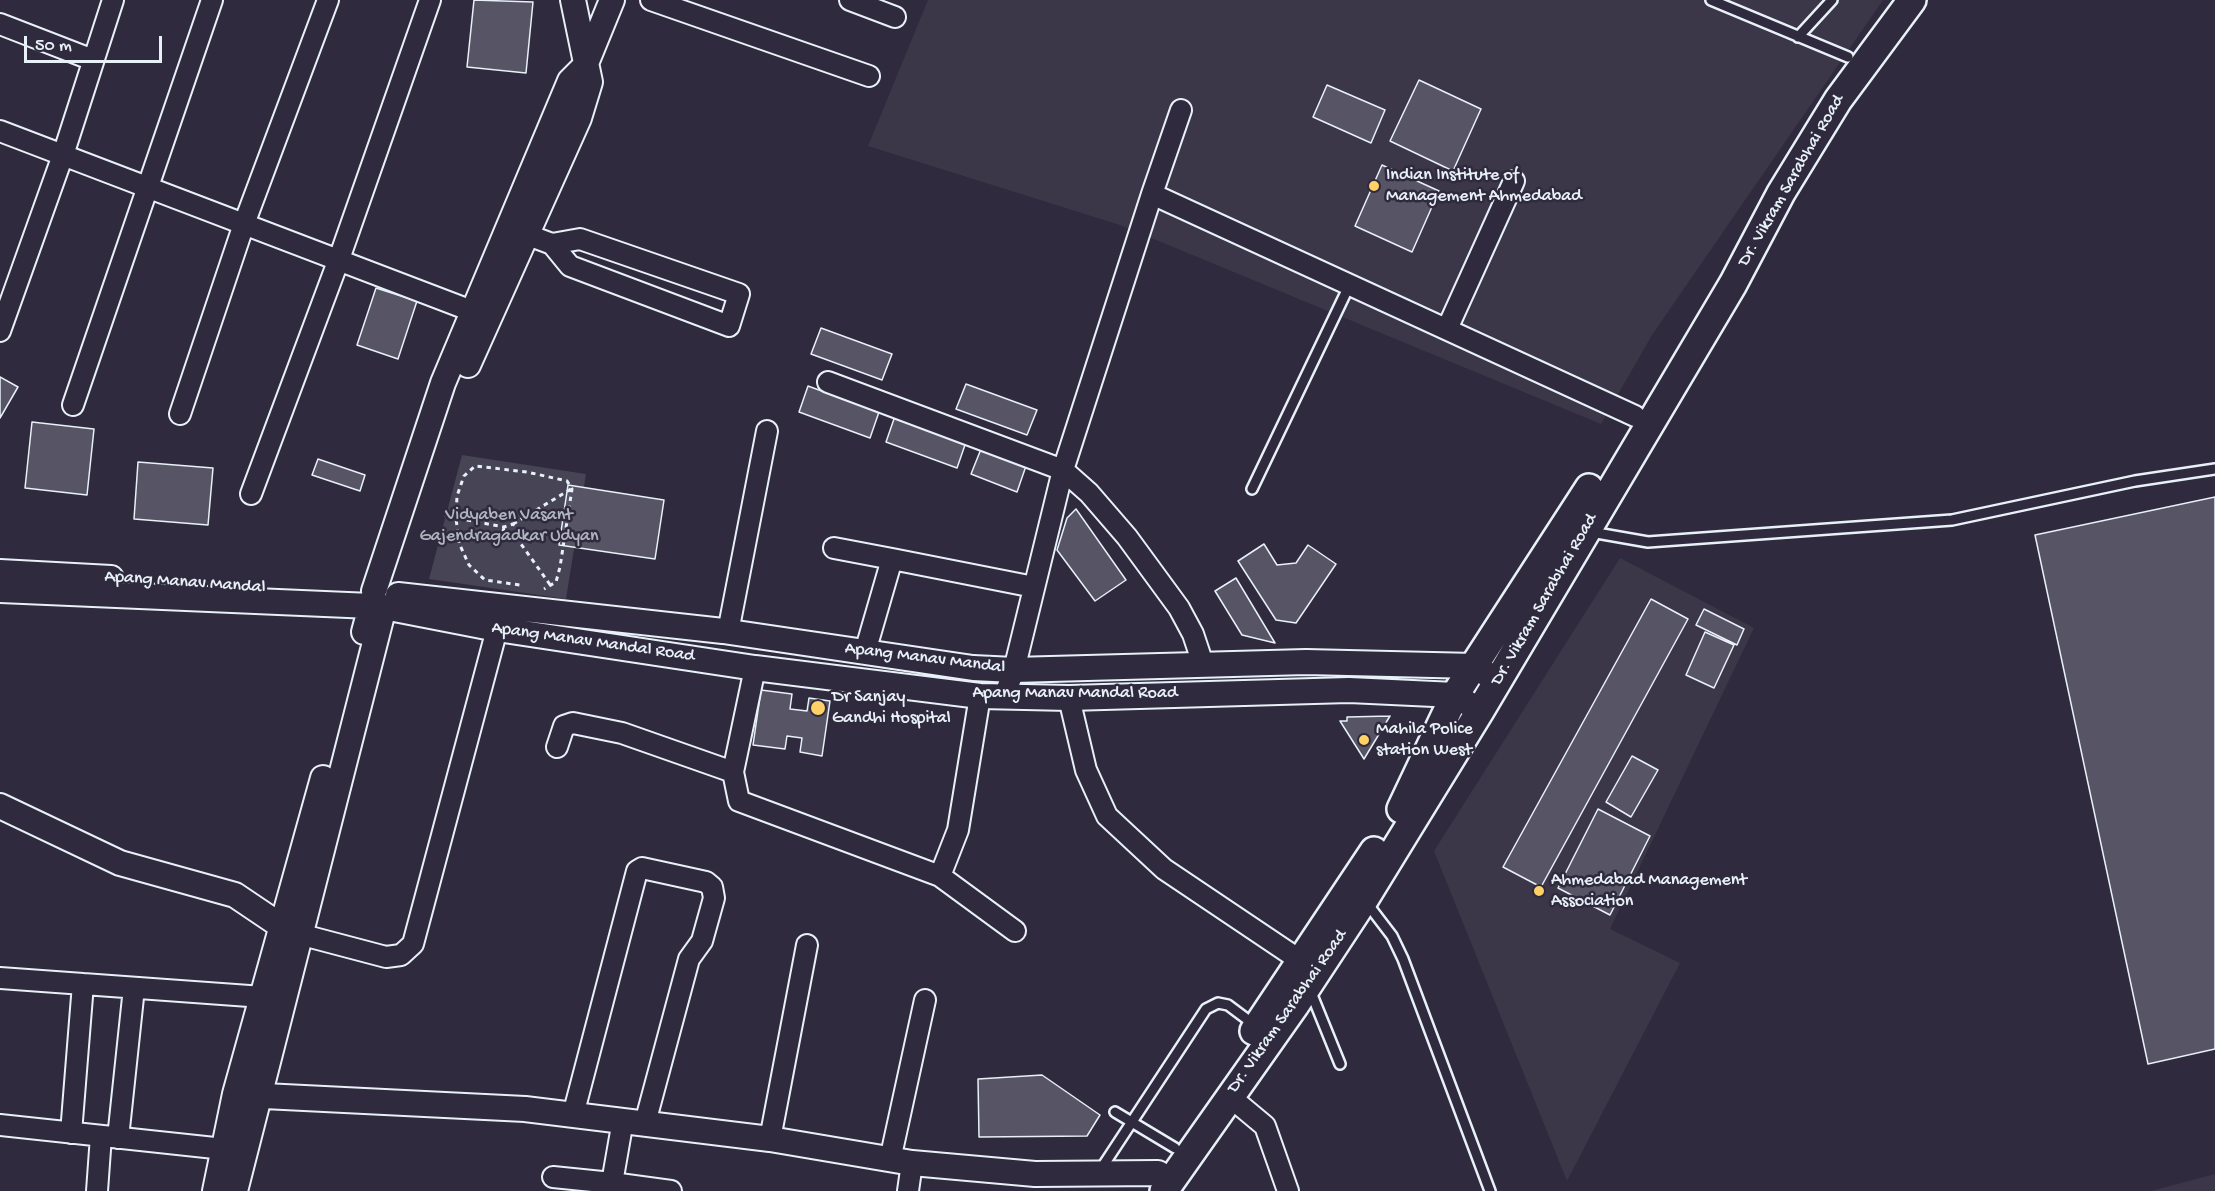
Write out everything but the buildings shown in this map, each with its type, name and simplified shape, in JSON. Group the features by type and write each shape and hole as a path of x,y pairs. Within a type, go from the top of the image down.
{"main road":[{"name":"Dr. Vikram Sarabhai Road","path":"1160,1184 1175,1148 1257,1027 1305,973 1364,900 1497,681 1635,416 1719,276 1768,186 1855,62 1892,0"},
{"name":"Dr. Vikram Sarabhai Road","path":"1160,1184 1229,1096 1305,973 1405,804 1455,695 1575,528 1733,284 1781,194 1838,99 1855,62 1912,0"}],"street":[{"path":"0,331 63,155 113,0"},
{"path":"74,405 150,188 212,0"},
{"path":"180,414 244,224 328,0"},
{"path":"251,494 339,259 430,0"},
{"path":"481,314 528,235 579,118 590,82 573,0"},
{"path":"582,0 602,23"},
{"path":"215,1191 224,1149 247,1095 378,597 481,314 570,81 585,66 612,0"},
{"path":"651,0 869,76"},
{"path":"850,0 895,17"},
{"path":"0,24 93,60"},
{"path":"1004,697 1014,670 1063,470 1181,110"},
{"path":"0,131 481,314"},
{"path":"1448,329 1514,181"},
{"path":"1152,194 1635,416"},
{"path":"528,235 552,244 570,266 729,326 739,294 580,239 552,244"},
{"path":"828,382 1063,470 1089,494 1126,537 1179,608 1193,634 1203,664"},
{"path":"718,661 767,431"},
{"path":"834,548 1034,587"},
{"path":"865,652 892,559"},
{"name":"Apang Manav Mandal","path":"0,572 378,597 725,631 973,668 1014,670 1306,662 1475,666"},
{"name":"Apang Manav Mandal Road","path":"0,590 378,597 497,629 754,668 980,696 1069,698 1349,690 1455,695 1480,711"},
{"path":"0,806 120,863 235,895 290,930 386,957 401,955 412,944 497,629"},
{"path":"1475,666 1497,681"},
{"path":"754,668 734,772 739,801 940,876 1015,931"},
{"path":"940,876 958,830 980,696"},
{"path":"1069,698 1086,770 1107,816 1164,868 1305,973"},
{"path":"557,747 564,726 573,723 622,733 734,772"},
{"path":"573,1115 637,871 642,868 706,882 712,887 714,898 702,941 688,959 612,1182"},
{"path":"235,1191 247,1095 263,997 290,930"},
{"path":"770,1139 807,945"},
{"path":"0,978 263,997"},
{"path":"72,1133 83,984"},
{"path":"97,1191 110,1137 134,988"},
{"path":"908,1191 901,1162 925,1000"},
{"path":"247,1095 513,1108 770,1139 901,1162 1035,1174 1098,1174 1160,1184"},
{"path":"1229,1096 1265,1126 1288,1191"},
{"path":"0,1125 224,1149"},
{"path":"553,1177 612,1182 671,1191"}],"lane":[{"path":"1711,0 1855,62"},
{"path":"1798,37 1832,0"},
{"path":"1252,489 1350,284"},
{"path":"1575,528 1648,542 1952,520 2135,481 2215,469"},
{"path":"1364,900 1392,936 1403,959 1490,1191"},
{"path":"1305,973 1340,1064"},
{"path":"1098,1174 1206,1009 1212,1004 1227,1005 1257,1027"},
{"path":"1115,1112 1175,1148"}],"path":[{"path":"525,586 485,580 469,565 459,543 456,518 457,496 464,476 475,466 527,472 567,481 572,489 556,582 546,589 536,588"},
{"path":"445,515 504,527 572,489"},
{"path":"504,527 505,536 509,539 516,537 519,531 513,524"},
{"path":"516,537 551,586"}],"shaded area":[{"name":"Indian Institute of Management Ahmedabad","path":"928,0 1883,0 1652,335 1601,424 1120,225 868,146"},
{"name":"Ahmedabad Management Association","path":"1620,558 1754,628 1610,929 1680,963 1567,1181 1434,851"},
{"path":"2215,1174 2215,1191 2151,1191"}],"green space":[{"name":"Vidyaben Vasant Gajendragadkar Udyan","path":"462,455 586,474 566,599 429,579"}],"place":[{"name":"Indian Institute of Management Ahmedabad","path":"1374,186"},
{"name":"Dr Sanjay Gandhi Hospital","path":"818,708"},
{"name":"Mahila Police station West","path":"1364,740"},
{"name":"Ahmedabad Management Association","path":"1539,891"}]}
